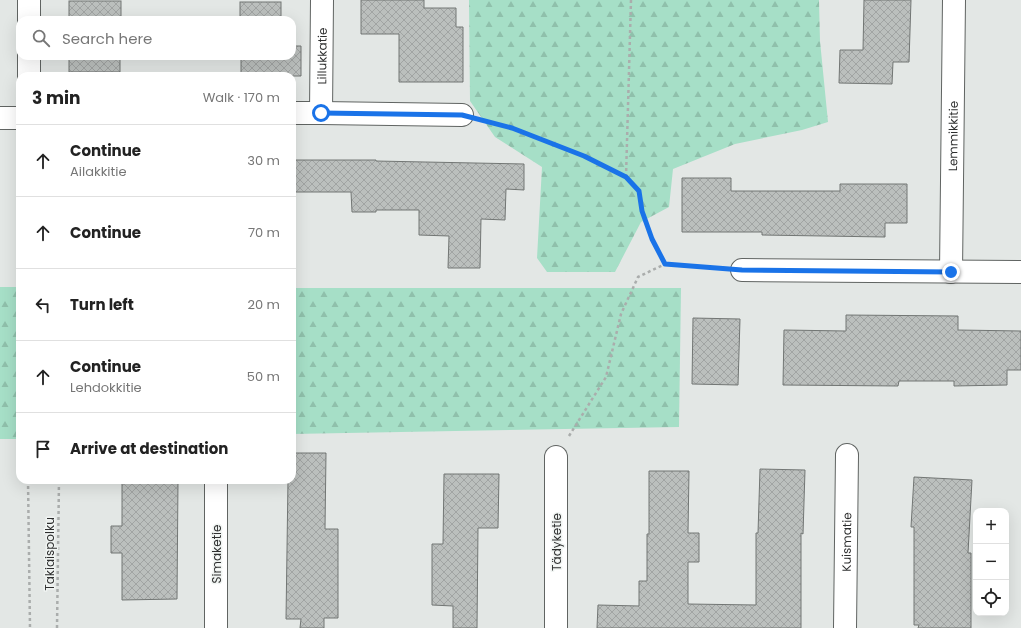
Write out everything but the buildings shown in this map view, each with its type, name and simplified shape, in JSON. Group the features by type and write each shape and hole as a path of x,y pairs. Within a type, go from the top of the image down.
{"street":[{"path":"29,0 29,16"},
{"name":"Lillukkatie","path":"321,113 322,0"},
{"name":"Lemmikkitie","path":"951,272 954,0"},
{"path":"29,60 29,72"},
{"path":"296,113 462,115"},
{"path":"0,118 16,118"},
{"path":"742,270 1021,272"},
{"name":"Kuismatie","path":"845,628 847,455"},
{"name":"Tädyketie","path":"556,457 556,628"},
{"name":"Simaketie","path":"216,484 216,628"}],"path":[{"path":"626,177 631,0"},
{"path":"462,115 512,128 584,156 626,177 639,191 642,211 652,239 665,264"},
{"path":"556,457 606,377 621,314 638,278 665,264 742,270"},
{"path":"28,484 30,628"},
{"name":"Takiaispolku","path":"58,484 58,628"}],"green space":[{"path":"469,0 819,0 820,41 828,122 802,130 735,144 673,169 669,207 641,222 615,272 547,272 537,258 542,167 495,137 470,101"},
{"path":"0,287 16,287 16,439 0,439"},
{"path":"296,288 681,288 679,427 296,434"}],"route":[{"path":"321,113 462,115 512,128 584,156 626,177 639,191 642,211 652,239 665,264 742,270 951,272"}]}
